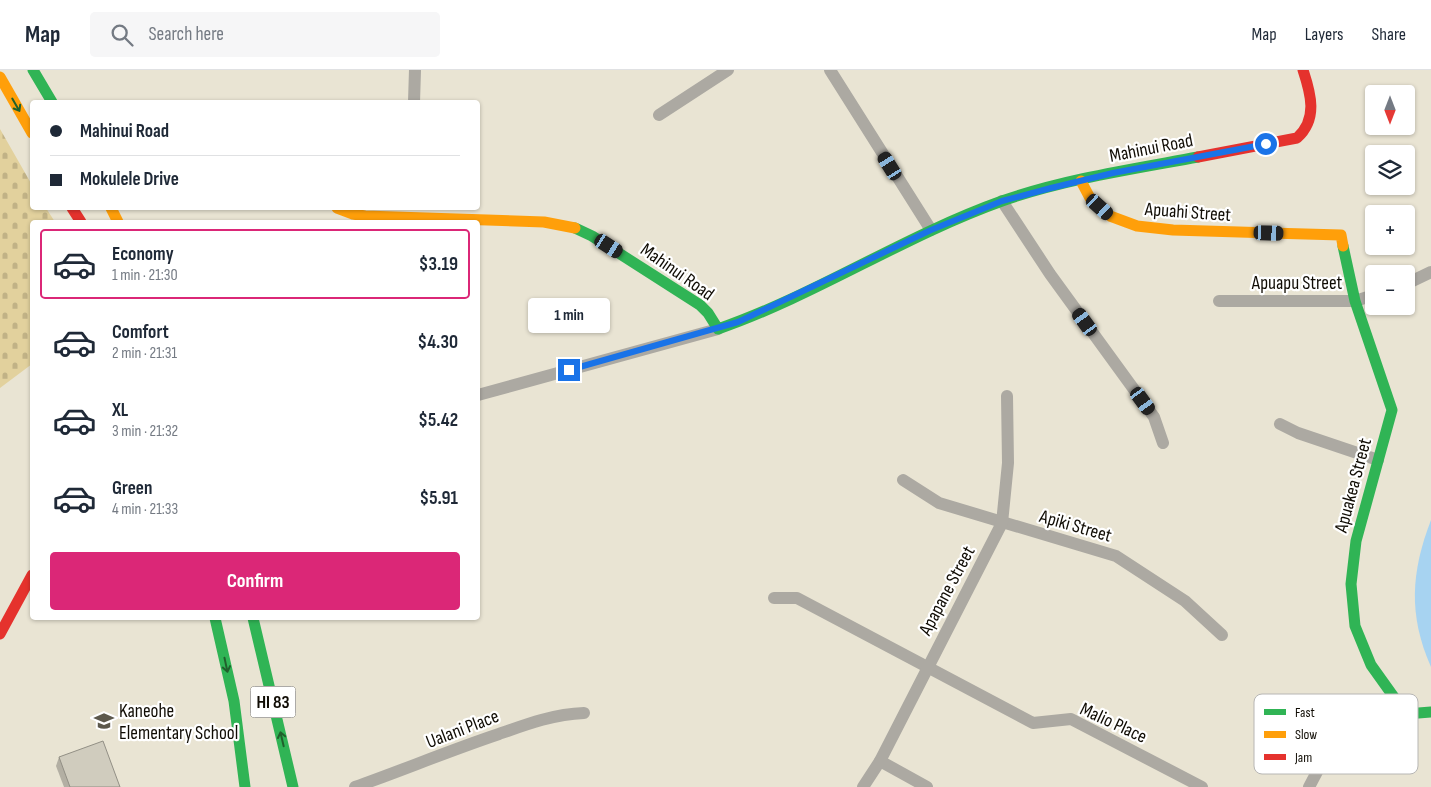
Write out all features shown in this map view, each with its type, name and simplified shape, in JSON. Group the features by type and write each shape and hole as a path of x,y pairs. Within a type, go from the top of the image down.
{"street":[{"path":"33,70 51,100"},
{"path":"414,100 415,70"},
{"path":"659,115 728,70"},
{"path":"830,70 931,230"},
{"name":"Mahinui Road","path":"343,210 365,216 412,212 544,222 572,227 592,236 700,305 708,313 718,329 755,316 931,230 1002,201 1081,180 1291,140 1306,130 1311,114 1309,90 1303,70"},
{"path":"0,77 30,130"},
{"name":"Apuahi Street","path":"1081,180 1090,198 1110,216 1137,226 1173,230 1341,235"},
{"path":"1002,201 1050,274 1154,417 1163,443"},
{"name":"Apuakea Street","path":"1341,235 1355,301 1392,410 1356,542 1351,584 1355,626 1371,665 1392,694"},
{"path":"1415,280 1431,272"},
{"name":"Apuapu Street","path":"1219,301 1355,301 1365,298"},
{"path":"480,394 718,329"},
{"name":"Apapane Street","path":"863,787 880,761 927,666 1002,523 1008,464 1007,396"},
{"path":"1280,424 1298,433 1378,460"},
{"name":"Apiki Street","path":"903,480 939,503 1116,556 1185,601 1222,635"},
{"path":"0,634 5,614 30,578"},
{"name":"Malio Place","path":"774,598 797,598 1033,723 1072,719 1202,787"},
{"name":"HI 83","path":"215,620 234,701 245,787"},
{"name":"HI 83","path":"252,620 293,787"},
{"name":"Apuakea Street","path":"1418,713 1431,712"},
{"name":"Ualani Place","path":"355,787 548,717 584,713"},
{"path":"880,761 927,787"},
{"path":"1309,787 1316,774"}],"green space":[{"path":"0,129 30,182 30,210 47,210 54,220 30,220 30,366 0,388"}],"water":[{"path":"1431,520 1431,667 1418,629 1415,594 1419,558"}],"building":[{"path":"103,741 120,787 70,787 59,757"}],"traffic: fast":[{"path":"33,70 51,100"},
{"path":"575,228 592,236 700,305 708,313 718,329 790,300 930,231 1002,201 1075,181 1198,157"},
{"path":"1343,246 1355,301 1392,410 1356,541 1351,584 1355,626 1371,665 1392,694"},
{"path":"215,620 234,701 245,787"},
{"path":"253,620 293,787"},
{"path":"1418,713 1431,712"}],"traffic: slow":[{"path":"0,77 30,130"},
{"path":"1081,181 1090,198 1110,216 1137,226 1173,230 1341,235 1343,246"},
{"path":"112,210 117,220"},
{"path":"342,210 365,216 544,222 575,228"}],"traffic: jam":[{"path":"1198,157 1297,138 1304,131 1308,123 1311,106 1303,70"},
{"path":"73,210 80,220"},
{"path":"0,634 30,579"}],"place":[{"name":"Kaneohe Elementary School","path":"104,721"}],"route":[{"path":"569,370 718,329 755,316 954,219 1002,201 1113,173 1266,144"}]}
